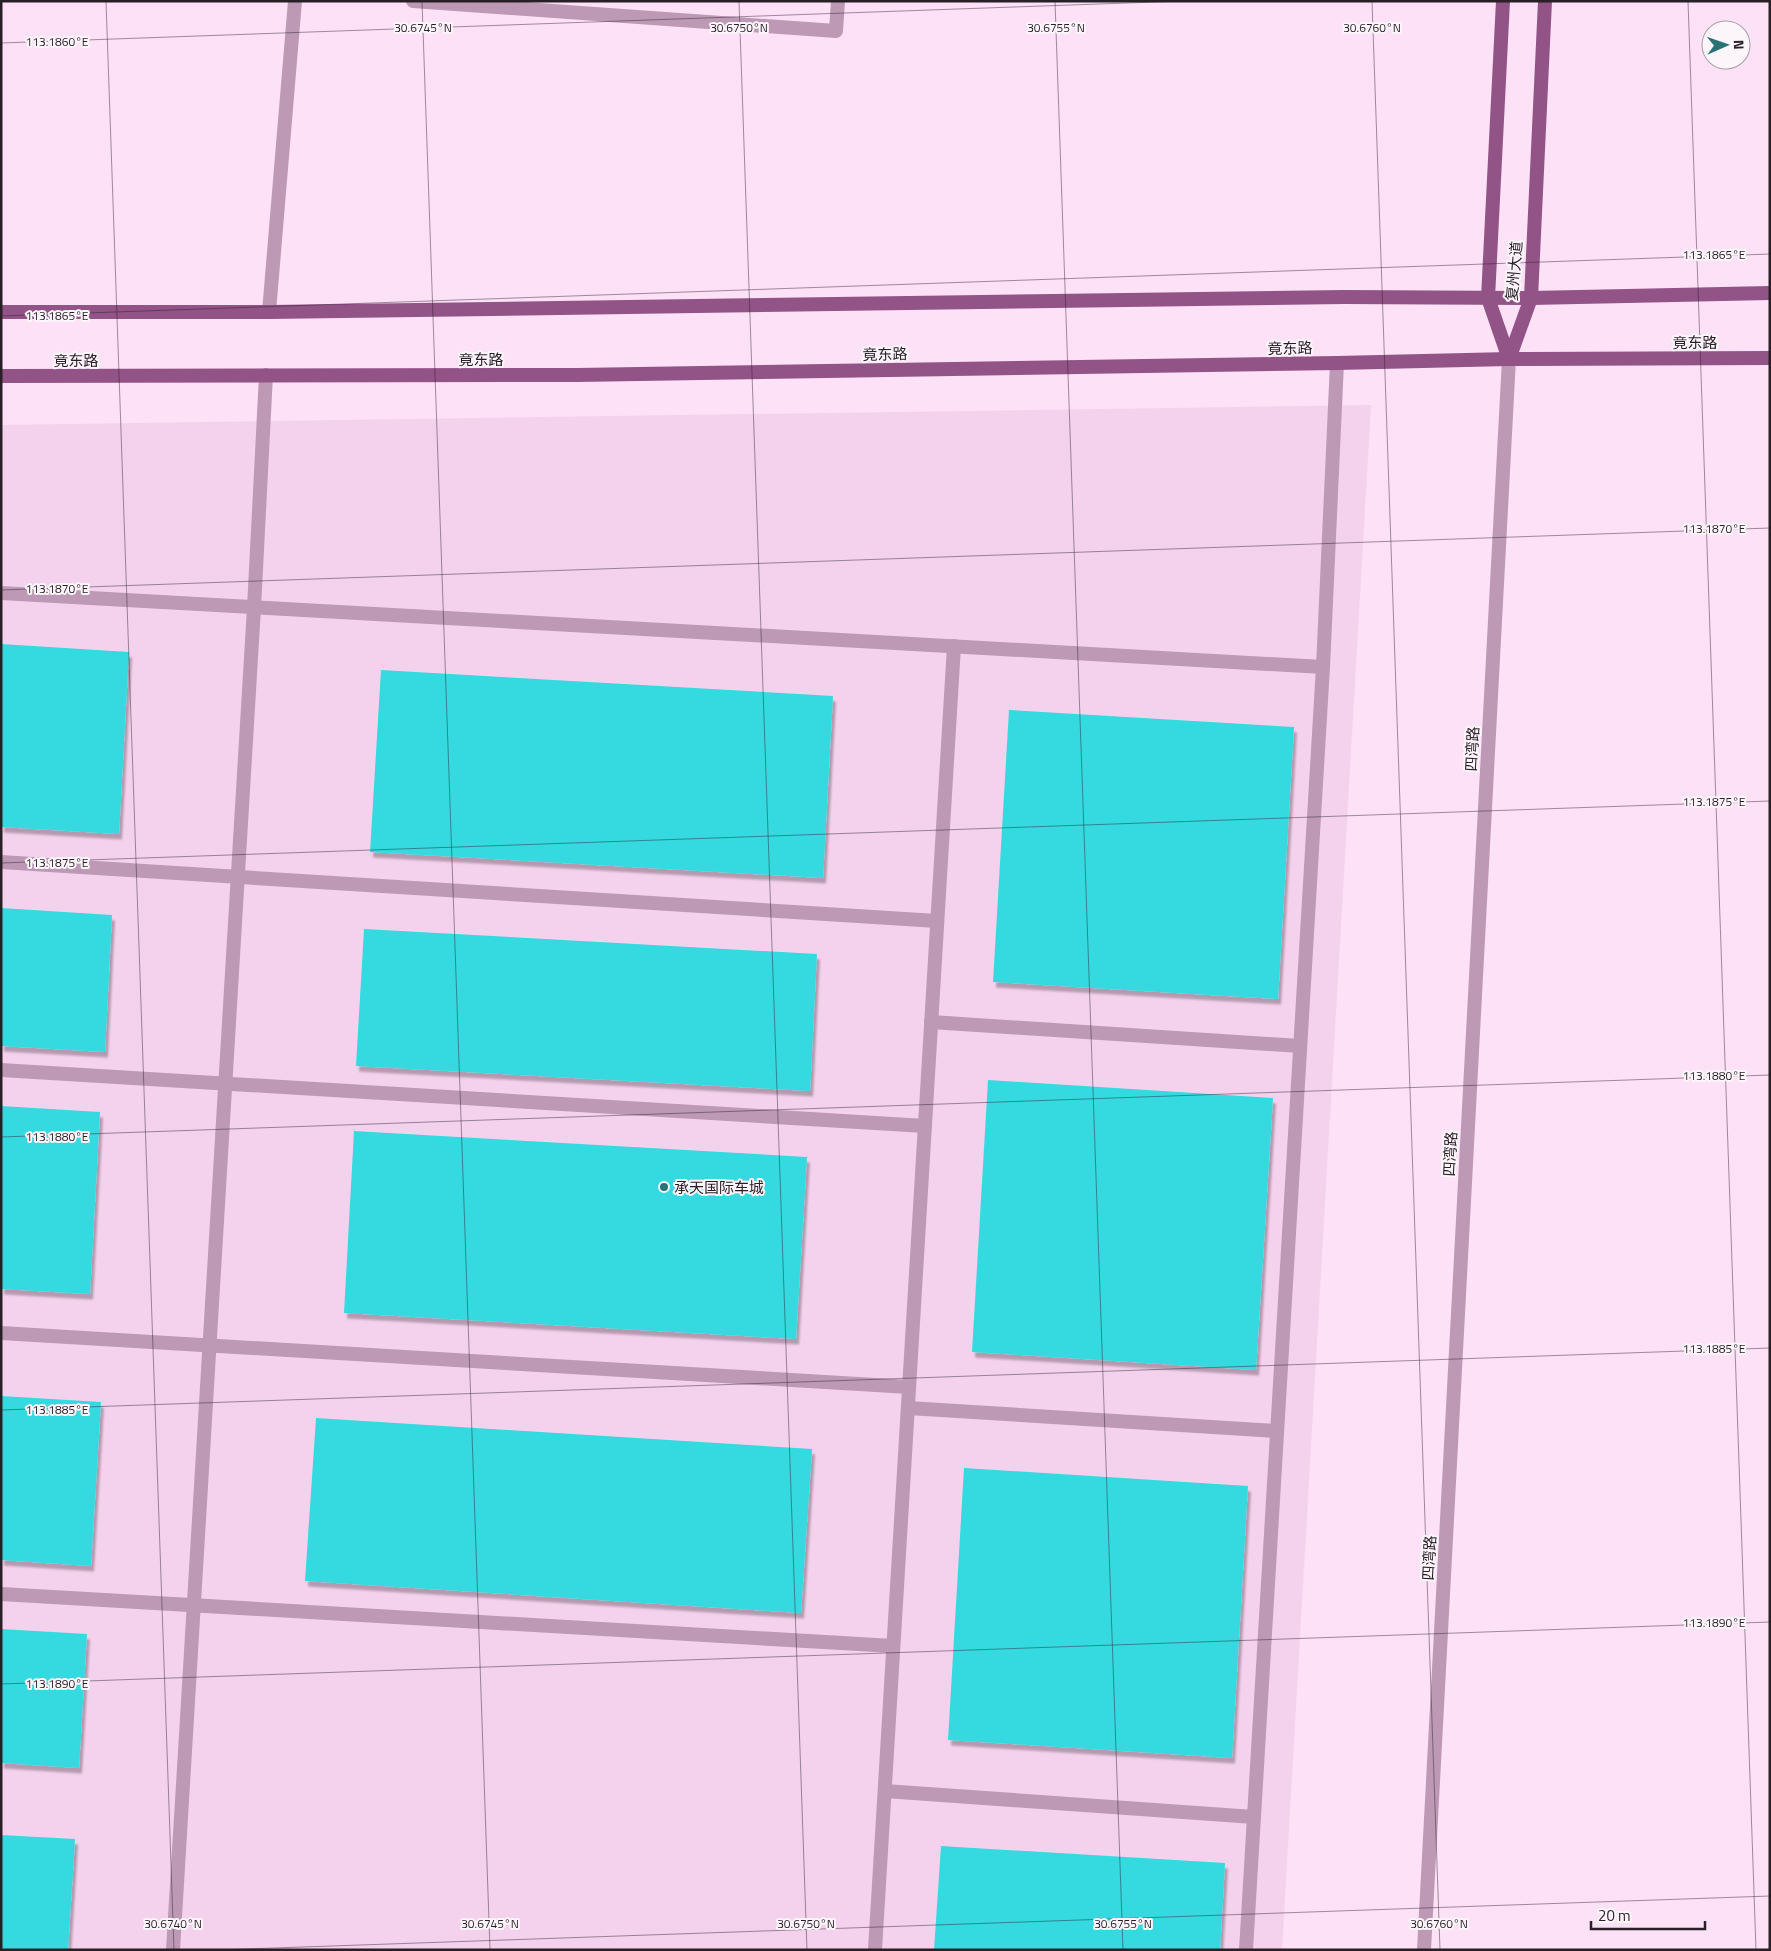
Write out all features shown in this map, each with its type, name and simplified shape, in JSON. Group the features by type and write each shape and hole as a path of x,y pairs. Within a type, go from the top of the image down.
{"main road":[{"name":"复州大道","path":"1503,1 1488,298 1509,359"},
{"name":"复州大道","path":"1509,359 1531,298 1545,1"},
{"path":"1,312 269,312 1344,297 1531,298 1770,293"},
{"name":"竟东路","path":"1,376 577,375 1337,364 1509,359 1770,358"}],"street":[{"path":"269,312 295,1"},
{"path":"413,1 836,31 838,1"},
{"name":"四湾路","path":"1424,1950 1509,359"},
{"path":"1246,1950 1323,666 1337,364"},
{"path":"173,1950 254,608 266,375"},
{"path":"1,594 1323,666"},
{"path":"875,1950 954,646"},
{"path":"1,862 937,921"},
{"path":"931,1022 1300,1046"},
{"path":"1,1070 925,1126"},
{"path":"1,1333 909,1387"},
{"path":"908,1408 1277,1431"},
{"path":"1,1594 893,1646"},
{"path":"885,1791 1254,1817"}],"shaded area":[{"name":"承天国际车城","path":"1371,405 1282,1950 1,1950 1,425"}],"building":[{"path":"1,644 129,652 119,834 1,827"},
{"path":"381,670 833,696 823,878 370,852"},
{"path":"1009,710 1294,727 1278,999 993,982"},
{"path":"1,908 112,915 105,1052 1,1046"},
{"path":"364,929 817,954 810,1091 356,1066"},
{"path":"988,1080 1273,1098 1256,1370 972,1352"},
{"path":"1,1106 100,1112 90,1294 1,1289"},
{"path":"354,1131 807,1157 796,1339 344,1313"},
{"path":"1,1396 101,1402 91,1566 1,1560"},
{"path":"316,1418 812,1449 801,1613 305,1581"},
{"path":"964,1468 1248,1486 1232,1758 948,1740"},
{"path":"1,1629 87,1634 79,1768 1,1763"},
{"path":"1,1835 75,1839 68,1950 1,1950"},
{"path":"941,1846 1225,1863 1220,1950 934,1950"}],"place":[{"name":"承天国际车城","path":"664,1187"}]}
